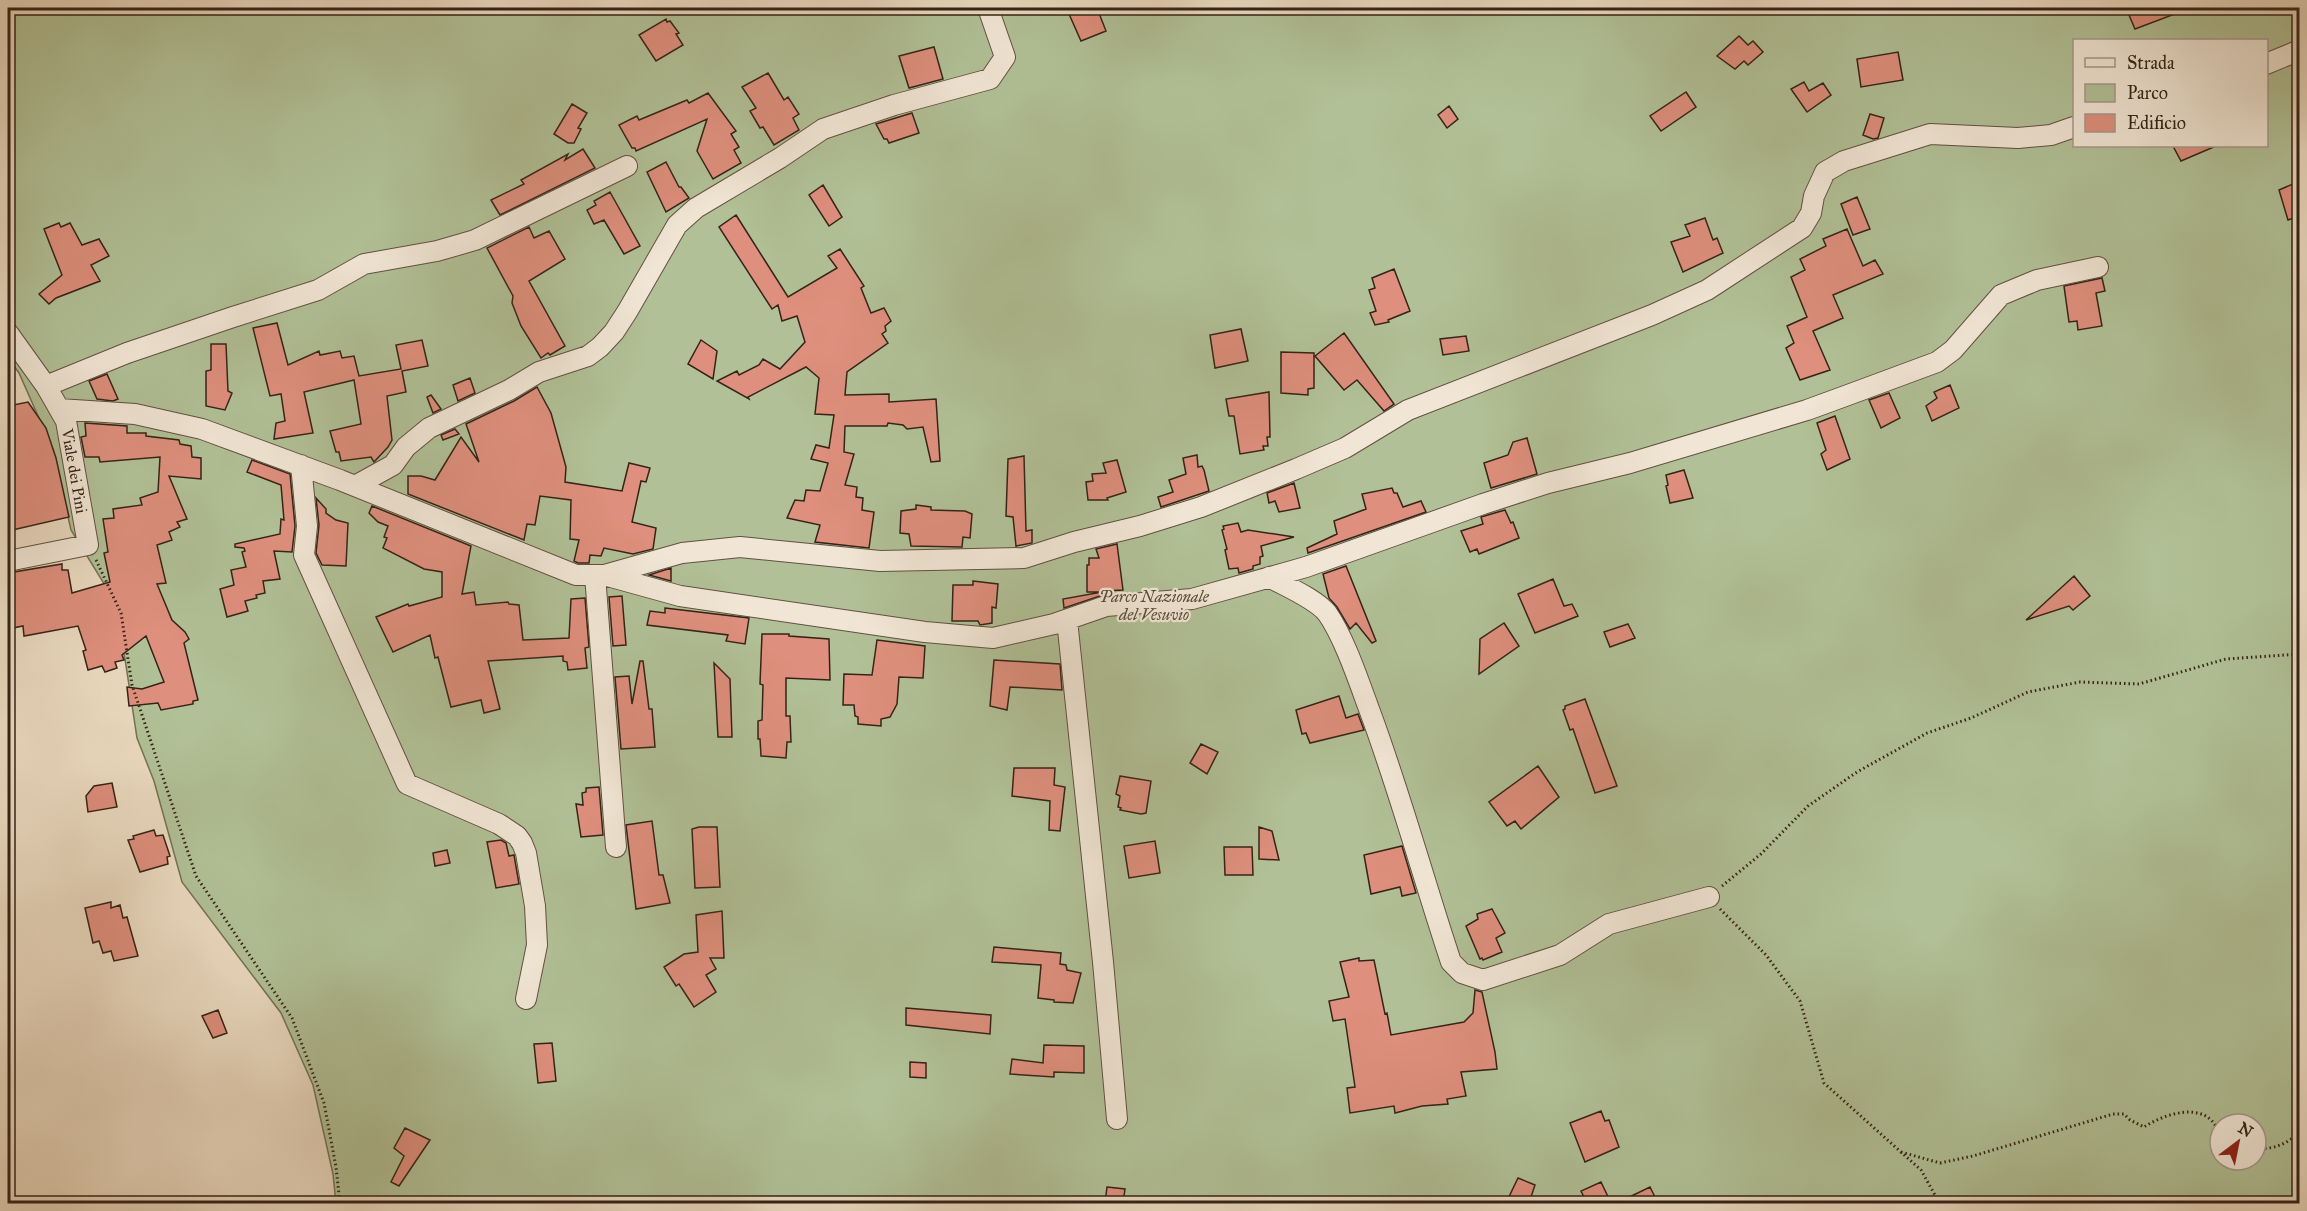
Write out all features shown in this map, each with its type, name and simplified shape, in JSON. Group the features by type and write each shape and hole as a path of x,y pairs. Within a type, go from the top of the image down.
{"street":[{"path":"356,486 393,465 406,447 429,428 509,390 539,372 588,356 600,347 627,312 676,225 696,208 780,158 823,129 894,105 990,79 1005,57 988,8"},
{"path":"2268,63 2300,50"},
{"path":"600,575 682,553 740,547 880,561 1024,558 1074,542 1140,526 1201,507 1296,469 1345,448 1408,410 1632,324 1707,290 1802,228 1811,213 1814,196 1825,172 1844,161 1930,134 2018,138 2051,135 2073,127"},
{"path":"46,386 128,353 318,290 364,264 437,251 475,240 627,166"},
{"path":"59,409 135,414 202,429 356,486 576,575 600,575 680,596 925,632 993,638 1067,620 1106,606 1192,598 1306,567 1548,483 1630,463 1807,410 1937,362 1953,350 2001,295 2037,280 2098,267"},
{"name":"Viale dei Pini","path":"8,333 46,386 66,421 88,545"},
{"path":"301,465 307,526 304,555 407,784 499,824 517,836 526,852 535,906 537,945 526,999"},
{"path":"8,561 88,545"},
{"path":"600,575 616,846"},
{"path":"1269,577 1326,612 1339,636 1385,752 1451,962 1462,973 1483,980 1560,955 1609,924 1709,897"},
{"path":"1067,620 1117,1119"}],"path":[{"path":"88,545 121,613 132,685 196,876 292,1018 324,1103 340,1203"},
{"path":"1940,1203 1921,1170 1824,1083 1800,1001 1766,955 1709,897 1761,854 1808,806 1857,772 1927,733 1971,718 2028,692 2080,682 2139,684 2226,659 2300,654"},
{"path":"1900,1152 1940,1163 1973,1156 2113,1114 2124,1114 2144,1127 2164,1117 2191,1111 2208,1118"},
{"path":"2268,1146 2280,1145 2292,1139 2300,1131"}],"green space":[{"name":"Parco Nazionale del Vesuvio","path":"8,8 2299,8 2299,1203 336,1203 333,1174 313,1085 281,1013 182,882 154,781 137,738 125,659 111,595 71,530 53,450 19,373 8,358"}],"building":[{"path":"1086,8 1097,8 1106,31 1081,41 1069,14"},
{"path":"2126,8 2188,8 2188,9 2135,29"},
{"path":"666,19 679,33 676,34 683,45 656,61 639,35"},
{"path":"1739,36 1748,45 1753,41 1763,52 1748,65 1744,61 1735,69 1717,56"},
{"path":"934,47 943,79 909,88 899,56"},
{"path":"1898,52 1903,80 1861,87 1857,59"},
{"path":"768,73 784,100 788,97 799,114 793,118 799,130 774,145 750,111 756,108 742,87"},
{"path":"1804,82 1809,91 1823,83 1831,95 1807,112 1791,89"},
{"path":"1686,92 1696,107 1661,131 1650,116"},
{"path":"708,93 736,131 731,134 739,147 734,150 741,163 713,179 697,151 707,119 636,151 619,125 637,116 639,120 687,100 689,103"},
{"path":"572,104 587,113 578,128 581,129 574,143 568,143 554,134"},
{"path":"1449,106 1458,119 1447,128 1438,115"},
{"path":"912,113 919,133 889,143 887,139 884,139 876,124"},
{"path":"1870,114 1884,118 1878,138 1873,139 1863,135"},
{"path":"2174,147 2214,147 2181,161"},
{"path":"583,149 595,168 500,215 491,200 524,184 521,180 568,154 565,160"},
{"path":"666,162 679,187 689,198 666,212 647,172"},
{"path":"2300,181 2300,216 2288,220 2279,190"},
{"path":"823,185 842,217 829,226 809,195"},
{"path":"610,192 640,246 624,254 604,220 594,224 587,210 596,205 594,201"},
{"path":"1857,197 1870,229 1853,235 1841,204"},
{"path":"736,215 788,297 837,268 828,256 840,249 864,286 861,288 871,313 884,308 891,321 885,326 886,331 882,334 888,343 847,372 845,395 889,394 889,402 936,399 940,461 931,462 923,427 907,429 903,425 888,423 887,426 845,426 844,452 854,454 845,485 857,487 856,497 863,498 862,510 874,512 869,548 815,542 820,525 787,518 795,500 804,501 806,490 820,491 828,463 811,459 816,445 829,448 834,415 815,414 819,378 806,367 748,397 749,399 717,381 737,371 739,375 759,365 763,359 780,369 805,342 797,316 782,321 778,305 772,309 719,227"},
{"path":"1705,218 1713,240 1717,238 1723,253 1683,272 1671,242 1690,236 1685,225"},
{"path":"59,223 61,227 70,223 82,245 99,239 109,256 91,265 100,281 56,298 49,304 39,294 62,275 44,229"},
{"path":"529,227 534,238 549,231 565,259 529,281 565,346 541,358 521,326 512,303 513,296 487,248"},
{"path":"1847,229 1863,266 1875,260 1883,274 1833,295 1843,318 1813,331 1830,370 1800,380 1786,348 1794,343 1787,326 1807,317 1791,277 1805,270 1800,259 1826,246 1823,239"},
{"path":"1394,269 1410,311 1388,320 1389,322 1375,325 1370,313 1376,311 1369,290 1375,288 1372,278"},
{"path":"2102,278 2105,291 2096,293 2102,326 2078,330 2077,321 2069,322 2064,286"},
{"path":"277,323 288,365 319,351 320,355 340,351 342,358 354,356 359,376 401,369 396,345 422,340 428,366 402,371 406,392 387,396 392,440 374,462 371,457 341,461 330,431 361,424 354,380 304,392 313,433 274,439 276,423 285,421 281,394 270,396 253,328"},
{"path":"1241,329 1248,361 1215,368 1210,335"},
{"path":"1344,333 1394,404 1384,411 1357,380 1344,390 1315,356"},
{"path":"1466,336 1469,351 1443,355 1440,339"},
{"path":"701,340 717,351 713,379 688,364"},
{"path":"211,344 226,344 228,391 232,393 225,410 206,406 206,371 211,370"},
{"path":"1281,352 1314,353 1314,388 1308,389 1308,395 1281,393"},
{"path":"107,374 118,399 113,401 97,399 89,381"},
{"path":"470,378 475,393 458,401 453,385"},
{"path":"1950,385 1959,408 1932,421 1926,406 1937,398 1934,392"},
{"path":"537,387 551,413 566,467 565,482 622,491 629,463 650,468 646,482 641,481 632,522 656,528 653,549 633,554 604,548 601,556 590,555 589,563 578,563 574,561 579,540 570,539 571,500 540,496 535,525 527,524 524,540 408,494 408,476 421,476 435,480 461,437 479,462 466,424"},
{"path":"1269,392 1270,437 1267,437 1268,446 1263,446 1264,450 1240,454 1234,416 1229,416 1226,399"},
{"path":"1889,393 1900,418 1881,428 1869,400"},
{"path":"431,395 441,409 433,413 427,397"},
{"path":"28,402 46,428 56,458 69,517 8,531 8,406"},
{"path":"1835,416 1850,459 1827,470 1821,454 1826,450 1817,423"},
{"path":"85,423 127,426 127,433 146,433 146,436 179,440 180,444 191,446 192,457 201,458 201,479 169,476 187,519 177,522 180,527 169,532 172,540 157,545 166,583 157,584 172,620 189,639 184,643 198,700 193,701 193,704 161,710 158,703 129,706 127,687 142,689 164,682 146,636 122,655 124,660 115,662 117,668 105,672 102,666 88,670 83,651 86,650 78,626 24,636 23,626 8,629 8,573 62,564 62,570 68,570 72,593 110,582 104,553 108,552 103,519 114,518 113,509 142,505 140,498 158,492 160,457 100,462 99,457 85,457 81,437 86,436"},
{"path":"455,429 459,434 443,440 441,435"},
{"path":"1527,438 1537,474 1491,488 1484,463 1508,455 1513,442"},
{"path":"1197,455 1198,467 1202,466 1204,470 1209,491 1161,507 1158,497 1173,492 1169,480 1186,474 1183,458"},
{"path":"1024,456 1026,531 1032,530 1032,543 1016,546 1013,517 1006,516 1008,459"},
{"path":"252,460 290,474 295,526 292,552 274,551 280,579 263,581 265,593 245,601 248,611 227,617 220,589 234,585 231,570 246,567 242,552 245,551 244,548 235,547 235,544 280,534 281,519 284,520 281,485 247,472"},
{"path":"1117,460 1126,492 1107,498 1108,500 1088,500 1086,482 1093,481 1092,474 1106,473 1103,463"},
{"path":"1684,470 1693,498 1670,503 1666,475"},
{"path":"1294,483 1300,508 1279,512 1275,501 1269,503 1267,493"},
{"path":"1392,488 1394,493 1397,493 1403,507 1421,501 1426,512 1308,553 1307,548 1337,534 1334,521 1366,509 1362,494"},
{"path":"316,498 326,509 326,513 336,520 348,523 346,566 322,565 316,553 319,525"},
{"path":"916,505 931,507 931,510 965,511 972,514 970,538 963,537 962,547 911,546 909,534 900,533 901,511 916,509"},
{"path":"372,506 471,546 462,594 474,592 476,605 508,602 519,605 523,640 569,638 571,599 585,598 589,647 585,648 587,668 568,670 563,656 488,661 500,709 484,713 481,700 451,707 430,635 393,652 376,617 408,604 409,606 442,597 442,572 424,569 383,548 388,526 378,522 369,513"},
{"path":"1505,510 1519,538 1479,554 1477,549 1470,552 1461,531 1483,524 1481,517"},
{"path":"1238,523 1241,532 1248,530 1294,537 1261,546 1263,556 1260,557 1260,564 1253,566 1253,569 1239,573 1238,568 1229,569 1222,530 1223,526"},
{"path":"1117,544 1123,590 1105,591 1106,594 1064,608 1063,599 1102,592 1087,592 1089,558 1099,558 1096,549"},
{"path":"1346,566 1376,641 1372,643 1356,623 1350,629 1329,598 1323,574"},
{"path":"671,568 671,581 649,575"},
{"path":"2074,576 2090,596 2073,610 2069,606 2026,620"},
{"path":"1553,579 1564,606 1572,604 1578,616 1535,633 1518,594"},
{"path":"973,581 998,584 996,608 992,607 992,623 980,625 978,621 952,621 953,585 973,585"},
{"path":"622,596 626,645 613,646 609,597"},
{"path":"665,608 749,618 745,644 726,641 728,635 647,625 650,611 665,613"},
{"path":"1504,623 1519,646 1479,674 1480,639"},
{"path":"1628,624 1635,638 1610,647 1604,632"},
{"path":"762,634 789,634 789,636 829,639 830,680 786,678 786,716 790,716 791,742 787,742 786,758 761,756 758,721 762,720 763,685 760,684"},
{"path":"877,640 925,646 923,678 899,677 897,704 890,717 881,719 881,726 858,724 854,705 843,705 844,674 872,675"},
{"path":"994,660 1060,664 1062,690 1010,687 1007,710 990,706"},
{"path":"640,661 643,661 649,709 652,709 655,747 621,749 615,677 629,676 632,704"},
{"path":"714,663 730,679 732,737 718,737"},
{"path":"1339,696 1346,718 1358,714 1364,730 1310,743 1306,733 1302,734 1296,710"},
{"path":"1585,699 1617,786 1595,793 1573,729 1570,730 1563,710 1565,706"},
{"path":"1201,744 1218,752 1207,774 1190,763"},
{"path":"1538,766 1559,797 1521,829 1515,821 1507,826 1489,802"},
{"path":"1014,768 1055,768 1054,785 1065,787 1060,831 1049,830 1050,801 1012,796"},
{"path":"1120,776 1151,781 1146,813 1120,810 1121,808 1118,807 1120,796 1116,794"},
{"path":"112,783 117,807 88,812 86,796 94,786"},
{"path":"599,787 603,835 581,837 576,804 583,805 582,793 586,792 586,788"},
{"path":"652,821 659,875 663,875 670,903 636,909 626,825"},
{"path":"717,827 720,887 695,888 692,829"},
{"path":"1259,827 1272,831 1279,860 1259,859"},
{"path":"154,830 156,836 163,835 170,856 167,857 168,864 140,872 128,840 134,839 133,836"},
{"path":"501,840 506,843 509,856 514,855 519,884 496,888 487,842"},
{"path":"1155,841 1160,873 1129,878 1124,846"},
{"path":"1402,846 1416,893 1402,896 1400,887 1371,894 1364,855"},
{"path":"1224,847 1252,847 1253,875 1225,875"},
{"path":"447,850 450,863 435,866 433,853"},
{"path":"111,902 111,908 120,905 123,918 127,917 138,956 114,961 111,951 103,953 99,941 93,943 85,908"},
{"path":"1492,909 1505,933 1496,938 1502,952 1483,960 1480,959 1466,926 1478,919 1477,914"},
{"path":"722,911 724,958 710,958 716,969 706,975 716,992 694,1007 664,967 684,954 698,952 696,915"},
{"path":"994,947 1061,953 1060,964 1066,965 1067,970 1081,973 1073,1003 1038,998 1041,965 992,962"},
{"path":"1359,958 1359,961 1374,960 1391,1035 1464,1022 1473,1013 1475,990 1482,992 1497,1069 1461,1072 1466,1096 1447,1099 1448,1104 1422,1106 1395,1113 1394,1106 1350,1113 1347,1088 1355,1087 1345,1019 1333,1021 1329,1001 1349,997 1340,962"},
{"path":"906,1008 991,1015 990,1034 906,1025"},
{"path":"218,1010 227,1033 213,1038 202,1016"},
{"path":"552,1043 556,1081 538,1083 534,1044"},
{"path":"1044,1045 1084,1046 1084,1073 1054,1072 1054,1077 1010,1074 1012,1059 1043,1063"},
{"path":"910,1062 926,1063 926,1078 910,1077"},
{"path":"1601,1111 1605,1121 1609,1120 1619,1147 1585,1162 1570,1123"},
{"path":"405,1128 430,1140 399,1186 391,1182 404,1156 394,1148"},
{"path":"1518,1178 1535,1185 1529,1203 1506,1203"},
{"path":"1601,1182 1611,1203 1587,1203 1581,1191"},
{"path":"1107,1187 1125,1189 1123,1203 1105,1203"},
{"path":"1650,1187 1658,1203 1617,1203"}]}
